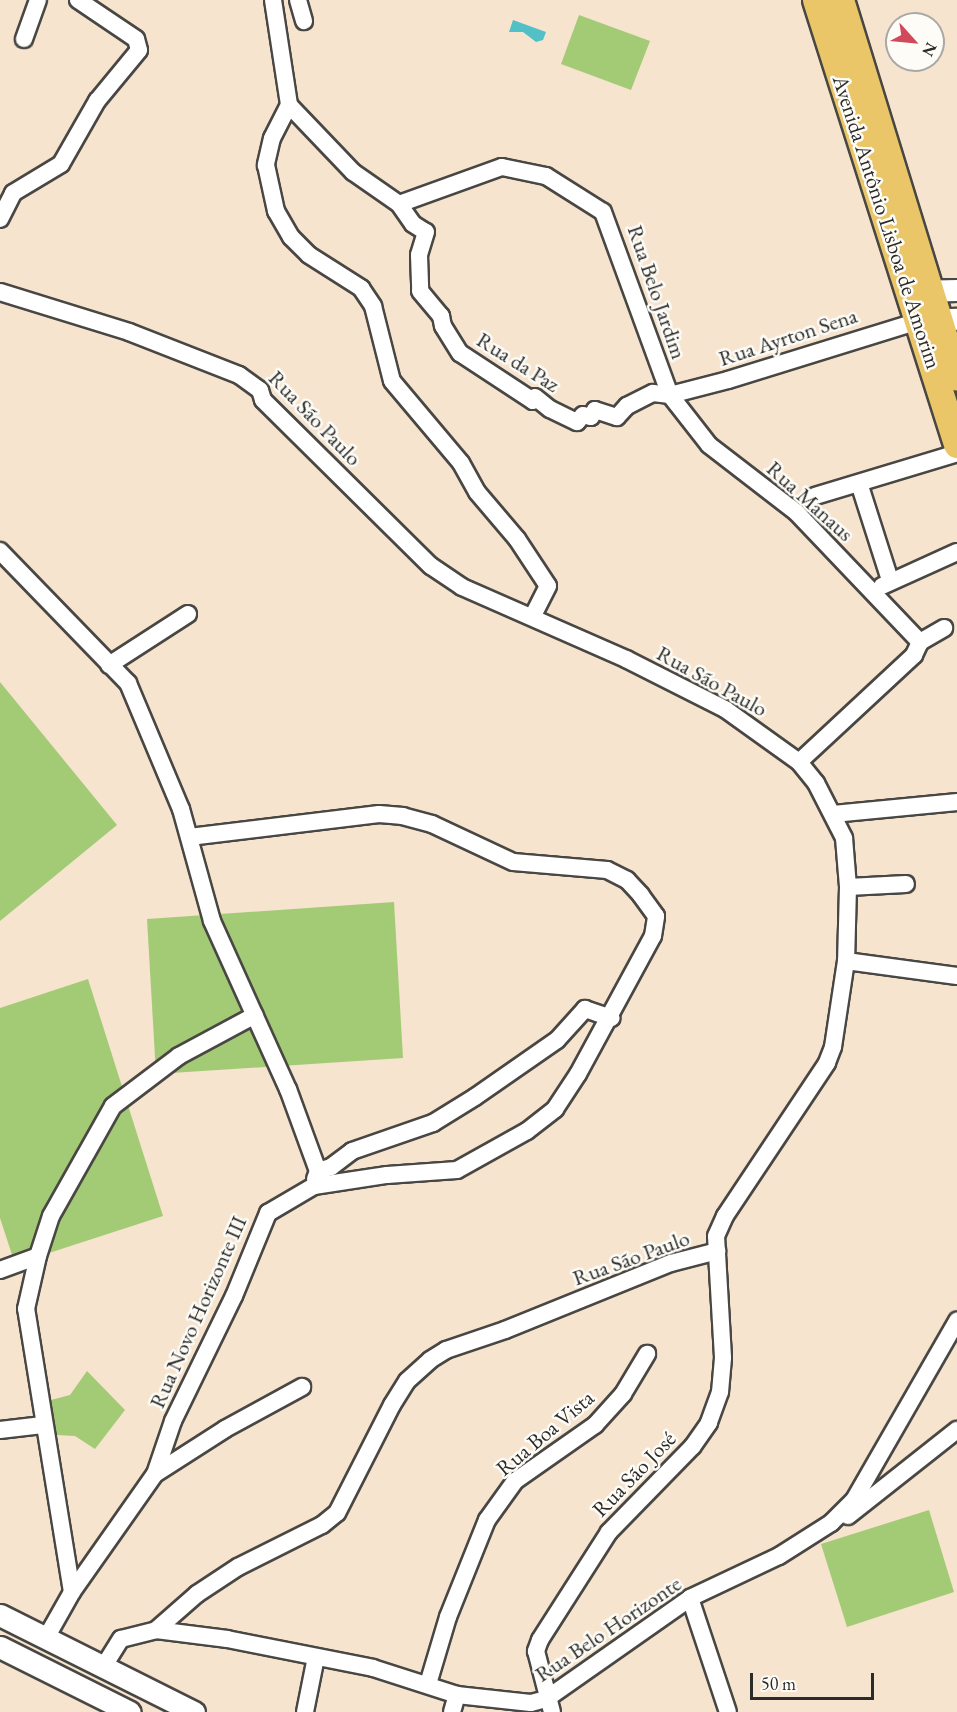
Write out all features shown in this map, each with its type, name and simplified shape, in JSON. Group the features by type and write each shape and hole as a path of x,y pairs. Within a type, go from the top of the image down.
{"main road":[{"name":"Avenida Antônio Lisboa de Amorim","path":"816,0 921,291 938,319 957,378"},
{"name":"Avenida Antônio Lisboa de Amorim","path":"841,0 921,291"},
{"name":"Avenida Antônio Lisboa de Amorim","path":"938,319 957,445"}],"street":[{"path":"24,39 38,0"},
{"path":"0,219 13,193 61,165 97,101 139,50 136,39 78,0"},
{"path":"273,0 289,105 353,172 399,204"},
{"path":"298,0 304,21"},
{"path":"289,105 272,138 266,165 276,211 291,237 309,255 361,288 372,306 392,381 460,463 477,492 517,539 548,586 533,616"},
{"name":"Rua Belo Jardim","path":"399,204 502,167 546,176 580,195 609,221 670,395"},
{"name":"Rua da Paz","path":"399,204 413,224 426,232 419,255 420,291 441,316 443,326 460,353 532,401 535,397 577,422 583,415 591,417 595,410 617,417 627,406 653,393 670,395"},
{"path":"921,291 957,290"},
{"name":"Rua São Paulo","path":"0,292 129,332 239,375 260,390 263,400 431,566 462,587 533,616 685,688 725,710 799,762 816,783 844,838 848,887 846,961 838,1023 827,1063 725,1215 716,1236 717,1251 671,1263 505,1330 446,1350 430,1360 407,1381 392,1405 337,1513 322,1525 238,1567 197,1594 156,1630"},
{"name":"Rua Ayrton Sena","path":"670,395 938,319"},
{"name":"Rua Manaus","path":"670,395 709,445 796,512 920,642"},
{"path":"815,496 957,453"},
{"path":"859,483 890,580"},
{"path":"0,551 128,683 189,837 212,921 255,1015 316,1179 352,1151 433,1123 557,1040 585,1009 610,1018"},
{"path":"874,592 890,580 957,552"},
{"path":"109,665 188,614"},
{"path":"799,762 914,655 920,642 944,628"},
{"path":"833,814 957,802"},
{"name":"Rua Novo Horizonte III","path":"46,1638 72,1592 155,1474 173,1421 234,1296 259,1228 280,1204 316,1179 457,1170 491,1154 555,1109 610,1018 645,954 656,916 627,880 607,870 513,862 432,824 403,816 379,814 189,837"},
{"path":"848,887 906,884"},
{"path":"846,961 957,976"},
{"path":"72,1592 43,1425 26,1309 38,1256 51,1216 112,1106 179,1056 255,1015"},
{"name":"Rua São José","path":"549,1705 536,1651 549,1623 609,1532 692,1447 709,1424 723,1376 717,1251"},
{"path":"0,1270 38,1256"},
{"name":"Rua Belo Horizonte","path":"104,1666 121,1639 156,1630 373,1668 457,1695 549,1705 690,1598 771,1560 831,1523 854,1500 957,1321"},
{"name":"Rua Boa Vista","path":"428,1684 448,1617 487,1520 515,1481 595,1425 623,1394 647,1354"},
{"path":"155,1474 225,1429 302,1387"},
{"path":"0,1430 43,1425"},
{"path":"831,1523 872,1498 957,1430"},
{"path":"690,1598 728,1712"},
{"path":"0,1615 194,1712"},
{"path":"0,1647 130,1712"},
{"path":"305,1712 316,1657"},
{"path":"452,1712 457,1695"}],"green space":[{"path":"579,15 650,41 631,90 561,64"},
{"path":"0,682 117,825 0,921"},
{"path":"394,902 403,1058 156,1074 147,919"},
{"path":"88,979 163,1216 15,1264 0,1218 0,1008"},
{"path":"87,1371 125,1410 95,1449 75,1436 56,1435 51,1400 70,1395"},
{"path":"929,1510 954,1592 847,1627 821,1544"}],"water":[{"path":"513,20 546,32 543,40 536,42 523,32 509,32"}]}
